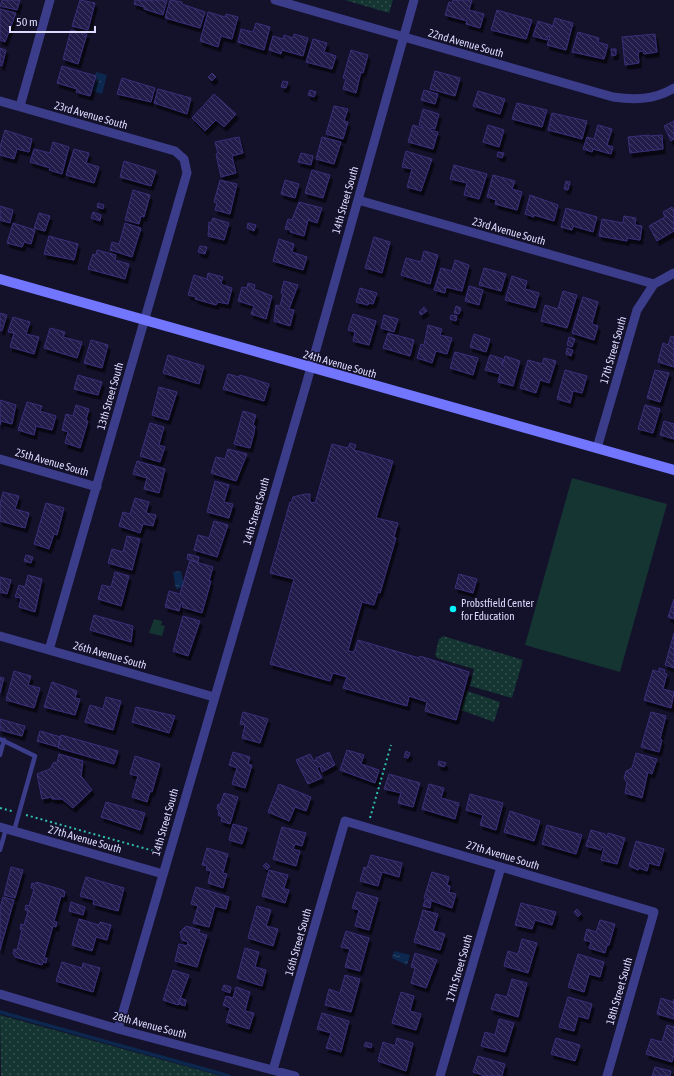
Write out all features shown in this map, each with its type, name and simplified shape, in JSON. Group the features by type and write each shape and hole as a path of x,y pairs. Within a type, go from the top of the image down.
{"street":[{"path":"20,106 50,0"},
{"name":"22nd Avenue South","path":"275,0 613,97 634,100 653,98 674,88"},
{"name":"14th Street South","path":"118,1029 310,368 414,0"},
{"name":"23rd Avenue South","path":"0,101 175,152"},
{"name":"13th Street South","path":"49,650 186,173 184,159 175,152"},
{"name":"23rd Avenue South","path":"358,200 654,284"},
{"name":"17th Street South","path":"597,448 637,310 654,284 674,273"},
{"name":"24th Avenue South","path":"0,280 144,319 310,368 674,470"},
{"name":"25th Avenue South","path":"0,459 97,487"},
{"name":"26th Avenue South","path":"0,636 214,697"},
{"name":"27th Avenue South","path":"345,821 654,912"},
{"name":"16th Street South","path":"273,1070 345,821"},
{"name":"27th Avenue South","path":"7,829 163,874"},
{"name":"17th Street South","path":"440,1076 501,866"},
{"name":"18th Street South","path":"607,1076 654,912"},
{"name":"28th Avenue South","path":"0,994 118,1029 295,1076"}],"lane":[{"path":"0,755 2,740 35,756 19,813 7,829 0,850"}],"path":[{"path":"367,827 391,745"},
{"path":"0,808 168,855"}],"green space":[{"path":"345,0 393,0 389,13"},
{"path":"572,478 667,504 620,672 525,645"},
{"path":"154,619 162,621 161,625 165,626 162,636 149,633"},
{"path":"443,636 523,660 512,698 470,686 474,669 437,658 435,655 439,639"},
{"path":"467,691 500,702 494,722 461,710"},
{"path":"0,1015 221,1076 1,1076"}],"water":[{"path":"96,72 107,75 102,94 93,91 97,76 95,76"},
{"path":"181,571 184,587 176,589 173,572"},
{"path":"394,951 410,955 407,965 392,958"}],"building":[{"path":"2,0 20,0 17,10 0,6"},
{"path":"80,0 95,3 88,30 72,26"},
{"path":"135,0 167,0 163,15 134,4"},
{"path":"170,0 182,2 182,4 205,12 200,28 165,18"},
{"path":"453,0 472,0 469,10 484,14 480,28 466,24 467,21 445,15 449,2 452,3"},
{"path":"0,9 16,13 5,42 0,40"},
{"path":"497,10 532,20 526,39 491,30"},
{"path":"208,12 225,17 226,14 238,17 232,39 221,36 218,47 200,41"},
{"path":"555,18 573,23 566,50 547,45 550,36 548,36 547,40 533,36 538,21 551,25 552,28"},
{"path":"256,23 270,27 264,50 238,42 241,29 253,32"},
{"path":"71,30 87,34 78,64 63,59"},
{"path":"578,32 599,38 598,42 608,45 604,59 572,52"},
{"path":"294,34 308,38 303,56 282,50 281,54 269,50 273,36 283,39 284,35 293,38"},
{"path":"655,34 657,52 644,54 643,51 638,52 639,63 625,65 622,37"},
{"path":"313,39 327,43 324,52 336,56 332,69 306,62"},
{"path":"0,48 6,50 2,66 0,65"},
{"path":"611,49 616,49 616,55 612,56"},
{"path":"351,50 368,55 363,73 361,72 356,93 343,89 346,79 343,78"},
{"path":"62,66 96,76 90,96 76,92 77,89 57,83"},
{"path":"435,71 460,78 455,96 430,89"},
{"path":"212,73 216,77 212,81 208,77"},
{"path":"122,78 155,88 151,102 117,94"},
{"path":"283,81 288,82 286,88 281,87"},
{"path":"158,89 191,98 187,114 154,103"},
{"path":"310,90 316,92 314,97 308,95"},
{"path":"424,90 438,94 435,104 421,100"},
{"path":"478,91 505,99 500,114 473,106"},
{"path":"214,94 236,114 224,127 216,120 205,131 192,118"},
{"path":"517,103 547,110 542,127 512,119"},
{"path":"334,106 348,109 344,121 348,122 343,139 326,134"},
{"path":"423,109 439,114 435,129 430,128 430,130 438,132 433,149 408,142 413,125 422,128 422,126 419,125"},
{"path":"552,113 587,121 582,139 548,130"},
{"path":"674,121 674,139 671,141 664,126"},
{"path":"488,125 504,130 499,147 483,142"},
{"path":"598,125 612,129 607,145 613,147 611,154 593,149 592,152 583,149 587,137 594,139"},
{"path":"5,130 32,139 29,152 17,149 14,159 0,155 0,147"},
{"path":"662,135 663,149 630,153 628,137"},
{"path":"239,137 243,153 232,156 236,173 221,177 215,142"},
{"path":"322,137 341,142 334,164 316,159"},
{"path":"53,142 69,147 62,174 49,170 50,168 30,162 34,149 50,153"},
{"path":"74,149 89,153 86,163 99,167 94,183 66,175"},
{"path":"406,151 432,159 421,191 407,187 412,169 402,167"},
{"path":"498,152 504,153 502,158 497,156"},
{"path":"301,153 313,156 311,165 298,162"},
{"path":"124,161 156,171 151,186 120,177"},
{"path":"454,165 487,174 479,199 464,195 467,183 450,179"},
{"path":"312,170 330,175 323,198 305,193"},
{"path":"493,175 515,181 512,189 522,192 517,210 495,204 496,200 487,197"},
{"path":"220,180 237,184 230,214 215,210 217,203 214,202"},
{"path":"285,180 299,184 295,198 281,194"},
{"path":"566,181 570,182 568,190 564,189"},
{"path":"133,190 150,195 144,217 141,216 139,224 125,220"},
{"path":"530,195 558,205 554,221 525,214"},
{"path":"299,202 322,208 317,223 308,220 304,236 285,229 288,219 292,220"},
{"path":"98,203 104,205 103,209 97,207"},
{"path":"0,206 13,210 10,223 0,220"},
{"path":"672,207 674,211 674,231 657,241 649,226 665,217 663,212"},
{"path":"566,208 597,217 593,232 573,226 572,230 561,227"},
{"path":"93,212 101,215 100,221 91,218"},
{"path":"39,213 50,216 45,231 34,228"},
{"path":"624,216 636,218 635,225 642,226 640,240 627,238 627,241 599,236 602,219 623,223"},
{"path":"213,218 229,223 224,240 208,236 209,222 211,223"},
{"path":"13,223 35,230 31,244 24,242 22,247 7,243"},
{"path":"125,223 141,228 132,257 110,250 112,242 119,244"},
{"path":"248,223 256,225 254,231 247,228"},
{"path":"49,236 78,244 74,260 44,254"},
{"path":"374,237 390,242 382,273 365,268"},
{"path":"279,239 294,244 292,252 307,257 303,270 273,261"},
{"path":"200,246 207,247 205,254 198,252"},
{"path":"97,250 116,255 115,260 129,264 125,279 88,269 93,254 96,255"},
{"path":"424,251 438,255 430,284 401,275 406,258 421,262"},
{"path":"455,260 469,265 462,291 446,287 445,293 434,290 441,268 452,271"},
{"path":"484,268 506,274 501,291 479,285"},
{"path":"208,273 223,277 221,283 232,288 228,304 218,302 216,305 195,299 196,297 188,295 194,275 207,279"},
{"path":"512,276 527,281 525,289 539,293 535,308 505,300"},
{"path":"284,281 298,285 289,309 294,310 290,326 274,321 276,305 280,306 283,294 281,293"},
{"path":"248,283 255,285 254,289 272,296 266,319 251,314 254,306 238,301 242,287 247,288"},
{"path":"469,286 483,290 479,305 465,301"},
{"path":"360,288 377,293 373,304 369,303 368,305 356,302"},
{"path":"563,291 577,295 567,328 541,321 545,305 558,309"},
{"path":"583,297 598,302 592,324 598,326 594,340 572,333"},
{"path":"456,306 461,308 459,314 454,313"},
{"path":"424,307 427,311 421,315 419,312"},
{"path":"0,313 7,315 2,331 0,330"},
{"path":"353,314 376,321 369,345 353,341 355,332 348,330"},
{"path":"384,315 398,319 394,332 381,328"},
{"path":"451,315 457,316 456,321 450,319"},
{"path":"13,317 30,322 26,334 39,337 34,354 10,347 14,333 8,332"},
{"path":"428,325 442,329 440,335 452,338 447,354 436,351 432,363 417,358 421,344 424,345"},
{"path":"50,328 65,332 63,337 82,342 77,358 44,348"},
{"path":"388,333 414,340 410,356 383,348"},
{"path":"474,334 490,339 486,352 470,347"},
{"path":"671,336 674,337 674,367 658,362 663,343 668,345"},
{"path":"569,337 575,339 572,347 567,345"},
{"path":"91,340 108,345 102,368 84,363"},
{"path":"567,348 573,350 571,356 566,354"},
{"path":"455,352 478,358 473,375 450,368"},
{"path":"168,355 204,366 199,384 163,373"},
{"path":"490,355 503,359 502,366 505,356 520,361 513,386 498,382 500,374 485,370"},
{"path":"544,358 556,361 549,383 540,380 536,393 520,388 528,360 542,364"},
{"path":"565,370 587,376 582,393 573,391 570,403 557,399"},
{"path":"655,370 669,373 660,402 647,398"},
{"path":"228,374 239,377 240,375 269,384 264,401 223,389"},
{"path":"78,375 102,382 98,395 74,389"},
{"path":"159,387 177,392 168,420 152,415"},
{"path":"0,400 16,405 12,424 1,421 0,425"},
{"path":"27,402 42,406 40,411 56,416 52,430 36,426 34,435 18,430"},
{"path":"76,405 89,409 86,420 88,421 80,448 65,443 68,432 62,430 66,414 73,416"},
{"path":"645,405 660,409 653,433 638,429"},
{"path":"243,411 256,415 253,425 255,426 254,433 250,448 234,444"},
{"path":"664,421 674,424 674,439 660,435"},
{"path":"150,423 164,427 159,445 165,447 160,462 140,456"},
{"path":"350,443 356,445 354,450 393,461 376,518 398,523 394,537 396,538 380,593 378,592 374,605 362,602 348,651 354,652 358,640 419,658 420,656 469,672 456,720 425,711 427,702 409,696 407,706 343,688 347,677 333,673 330,681 270,664 294,579 270,573 290,502 291,503 293,497 310,494 310,502 315,503 332,444 348,448"},
{"path":"228,449 247,454 236,481 211,473 216,457 225,459"},
{"path":"137,461 165,469 159,493 144,489 147,478 133,474"},
{"path":"215,481 229,485 224,502 233,504 229,518 207,512"},
{"path":"3,492 19,496 15,509 29,513 25,528 0,521 0,504"},
{"path":"135,498 149,502 146,513 156,515 153,526 143,524 140,533 119,526 123,512 130,514"},
{"path":"46,503 64,508 57,535 54,534 49,549 34,544"},
{"path":"214,521 228,525 217,557 194,550 198,535 209,538"},
{"path":"127,536 140,539 132,570 108,563 112,549 123,552"},
{"path":"188,554 199,557 198,562 187,559"},
{"path":"26,555 33,557 31,563 24,561"},
{"path":"190,560 213,567 209,581 211,581 202,613 182,607 183,604 181,603 179,611 165,607 169,591 180,594"},
{"path":"115,572 129,576 121,606 98,599 102,585 111,587"},
{"path":"459,574 477,579 473,593 455,588"},
{"path":"28,575 42,579 35,612 19,607 21,598 15,597 19,585 25,587"},
{"path":"0,577 11,580 7,594 0,592"},
{"path":"674,599 674,619 668,617"},
{"path":"94,615 133,626 131,642 90,630"},
{"path":"183,616 200,621 188,656 173,651"},
{"path":"674,633 674,668 665,665"},
{"path":"659,668 665,670 664,673 667,674 663,689 674,692 671,708 644,700 653,670 659,672"},
{"path":"14,671 31,676 28,685 40,688 34,708 6,700"},
{"path":"0,677 4,678 0,693"},
{"path":"52,682 77,691 75,698 80,699 75,715 44,707"},
{"path":"106,697 121,701 113,730 85,722 90,705 103,709"},
{"path":"136,707 175,716 169,733 132,722"},
{"path":"243,712 268,719 260,743 242,738 245,725 240,724"},
{"path":"651,712 666,716 660,739 662,740 659,752 641,747"},
{"path":"0,719 25,726 22,736 0,730"},
{"path":"40,731 61,737 58,747 37,741"},
{"path":"61,735 118,751 114,764 58,748"},
{"path":"347,750 364,755 361,764 379,770 375,783 340,770"},
{"path":"406,751 410,753 408,758 404,757"},
{"path":"233,752 250,757 248,764 252,765 245,788 232,784 237,768 229,765"},
{"path":"329,752 335,765 322,772 320,766 317,768 322,778 308,784 296,760 310,754 314,761 316,758"},
{"path":"636,753 657,759 652,774 648,772 642,798 625,793 627,783 624,778 626,771 632,768"},
{"path":"59,754 83,761 81,776 92,790 73,808 62,799 52,799 52,797 42,799 37,774 50,769 54,762 57,763"},
{"path":"135,756 160,764 152,792 150,791 147,802 132,797 138,776 130,774"},
{"path":"439,761 446,763 444,767 438,765"},
{"path":"389,774 420,783 413,807 398,803 401,793 384,789"},
{"path":"279,784 311,797 306,811 295,807 289,821 268,812"},
{"path":"429,784 444,788 441,798 459,803 455,819 422,809"},
{"path":"224,793 238,797 230,824 221,821 222,817 218,815 218,804 220,805"},
{"path":"470,794 503,803 496,830 480,825 483,815 466,810"},
{"path":"106,802 145,813 140,830 101,817"},
{"path":"510,811 540,821 534,841 504,832"},
{"path":"233,824 247,828 242,844 229,840"},
{"path":"547,825 582,835 576,854 542,844"},
{"path":"282,827 306,833 302,846 295,844 293,849 300,851 296,866 273,859"},
{"path":"591,830 605,834 607,837 608,833 625,838 617,864 601,860 604,848 602,847 601,850 586,846"},
{"path":"636,841 664,849 659,866 649,863 647,871 639,868 638,870 629,866"},
{"path":"207,848 228,854 223,873 227,874 223,888 208,883 211,871 206,870 207,866 202,865"},
{"path":"371,855 402,863 399,877 382,872 378,886 360,881 364,867 367,868"},
{"path":"266,863 270,866 267,870 263,866"},
{"path":"11,867 23,870 15,898 4,895"},
{"path":"269,870 288,875 284,888 281,888 289,890 285,903 262,896"},
{"path":"432,872 449,877 447,885 450,886 449,892 456,894 452,908 424,898"},
{"path":"86,877 124,888 118,911 93,904 94,900 80,896"},
{"path":"36,882 63,890 65,892 64,897 61,896 54,921 57,922 56,927 53,926 44,958 47,958 46,963 43,962 42,965 15,957 13,954 14,949 17,950 22,930 20,929 21,924 24,925 28,911 25,910 26,905 29,906 34,889 31,888 32,883 35,884"},
{"path":"196,887 229,897 226,909 215,906 209,927 193,923 198,906 191,904"},
{"path":"357,892 378,898 369,930 355,926 359,910 352,908"},
{"path":"3,897 14,900 0,950 0,908"},
{"path":"425,900 431,902 430,908 423,906"},
{"path":"71,902 85,907 83,915 69,911"},
{"path":"521,903 556,912 552,925 535,920 532,929 515,925"},
{"path":"257,906 271,910 266,926 278,929 273,946 248,938"},
{"path":"577,909 581,914 578,917 574,912"},
{"path":"423,910 438,914 433,931 445,934 440,950 414,942"},
{"path":"79,919 99,925 100,922 111,925 107,940 96,937 92,951 72,945"},
{"path":"600,920 615,924 605,953 589,948 591,942 584,940 587,929 596,932"},
{"path":"186,926 200,930 199,933 207,935 197,967 175,961 179,944 187,946 188,942 182,940 180,932"},
{"path":"346,931 369,938 360,971 345,967 350,949 341,947"},
{"path":"522,939 537,943 528,973 504,966 508,951 518,954"},
{"path":"245,948 259,952 255,967 266,970 262,986 237,978"},
{"path":"415,953 437,960 426,988 411,983 415,968 411,967"},
{"path":"578,954 604,962 600,977 589,974 584,992 568,987"},
{"path":"62,962 82,968 83,963 100,968 93,992 56,981"},
{"path":"173,970 189,975 178,1005 163,1000"},
{"path":"345,975 360,979 351,1012 325,1005 329,989 340,993"},
{"path":"512,979 527,983 518,1017 491,1009 496,994 507,997"},
{"path":"224,985 231,987 230,993 222,990"},
{"path":"236,987 250,992 245,1011 254,1013 249,1029 226,1022 230,1008 223,1005 226,996 233,998"},
{"path":"401,992 414,996 410,1011 421,1014 416,1030 392,1023"},
{"path":"568,997 592,1004 588,1019 578,1016 574,1031 559,1027"},
{"path":"180,998 186,1000 185,1006 179,1004"},
{"path":"661,998 673,1002 674,999 674,1019 657,1014"},
{"path":"322,1013 349,1021 341,1052 326,1048 331,1033 317,1029"},
{"path":"499,1019 514,1023 505,1052 481,1046 485,1032 495,1035"},
{"path":"667,1025 674,1027 674,1055 672,1062 646,1054 651,1039 662,1042"},
{"path":"397,1038 413,1043 406,1071 378,1061 383,1042 395,1046"},
{"path":"556,1038 580,1045 575,1061 551,1054"},
{"path":"366,1042 372,1044 371,1048 364,1046"},
{"path":"478,1056 505,1064 502,1076 485,1076 473,1072"},
{"path":"655,1067 671,1071 670,1076 652,1076"}],"waterway":[{"path":"0,1012 229,1076"}],"place":[{"name":"Probstfield Center for Education","path":"453,609"}]}
